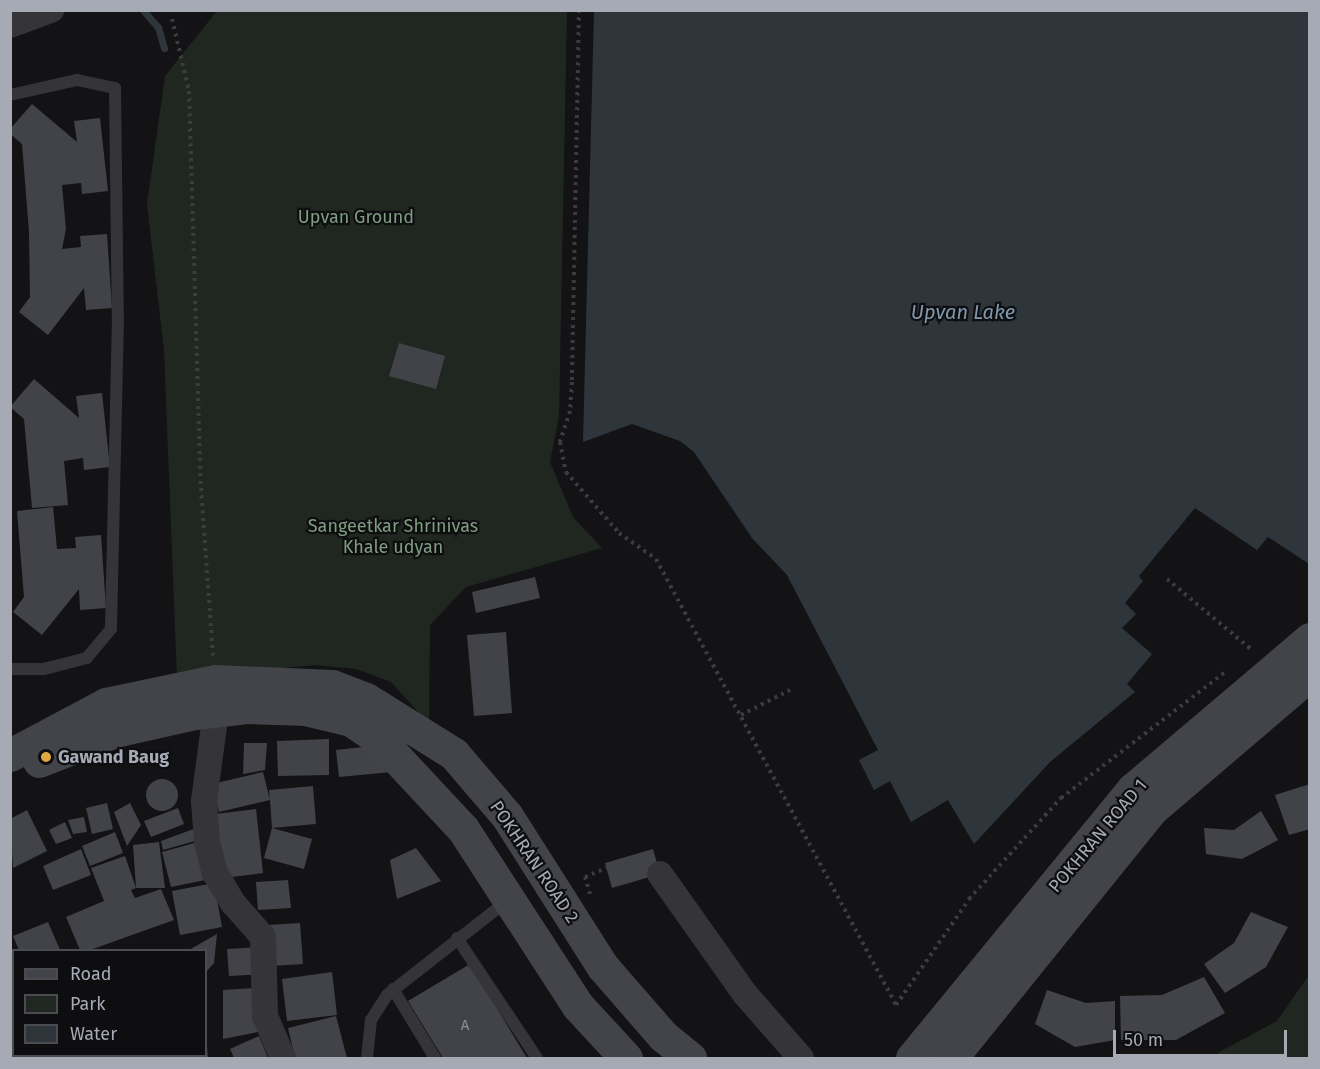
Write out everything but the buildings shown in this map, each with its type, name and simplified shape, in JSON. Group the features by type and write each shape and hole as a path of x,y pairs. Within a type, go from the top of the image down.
{"main road":[{"name":"POKHRAN ROAD 1","path":"912,1059 1133,789 1271,666 1310,639"},
{"name":"POKHRAN ROAD 1","path":"951,1059 1152,809 1271,666"},
{"name":"POKHRAN ROAD 2","path":"12,757 46,757 114,730 215,696 332,686 366,699 454,754 507,816 603,967 663,1036 690,1059"},
{"name":"POKHRAN ROAD 2","path":"215,696 305,709 351,720 380,739 463,829 578,1006 626,1059"}],"street":[{"path":"10,25 51,10"},
{"path":"215,696 204,801 207,842 216,873 233,903 262,937 266,960 265,1016 283,1059"},
{"path":"660,874 745,994 801,1059"}],"lane":[{"path":"10,95 77,80 115,88 118,341 111,629 87,658 44,669 10,669"},
{"path":"367,1059 371,1020 393,989 508,900"},
{"path":"457,938 537,1059"},
{"path":"393,989 435,1059"}],"path":[{"path":"579,10 572,382 570,411 560,442 566,472 619,533 656,559 896,1005 969,899 1061,798 1157,720 1234,665"},
{"path":"172,19 189,91 201,488 215,696"},
{"path":"1167,579 1271,666"},
{"path":"741,715 790,690"},
{"path":"592,893 585,877 606,868"}],"green space":[{"name":"Upvan Ground","path":"217,11 567,11 559,416 550,462 573,517 602,548 466,587 430,625 429,724 391,682 356,669 316,665 177,678 164,350 147,204 165,76"},
{"path":"1309,975 1309,1058 1208,1058 1277,1021"}],"water":[{"name":"Upvan Lake","path":"594,11 1309,11 1309,564 1268,537 1257,550 1195,508 1139,576 1143,581 1125,603 1136,614 1122,628 1152,654 1127,684 1135,692 1050,762 974,844 948,800 911,822 890,781 874,790 859,760 878,750 787,575 752,538 694,452 680,441 632,424 583,442"}],"waterway":[{"path":"143,10 158,27 164,48"}],"place":[{"name":"Gawand Baug","path":"46,757"}],"park label":[{"name":"Sangeetkar Shrinivas Khale udyan","path":"393,537"}]}
